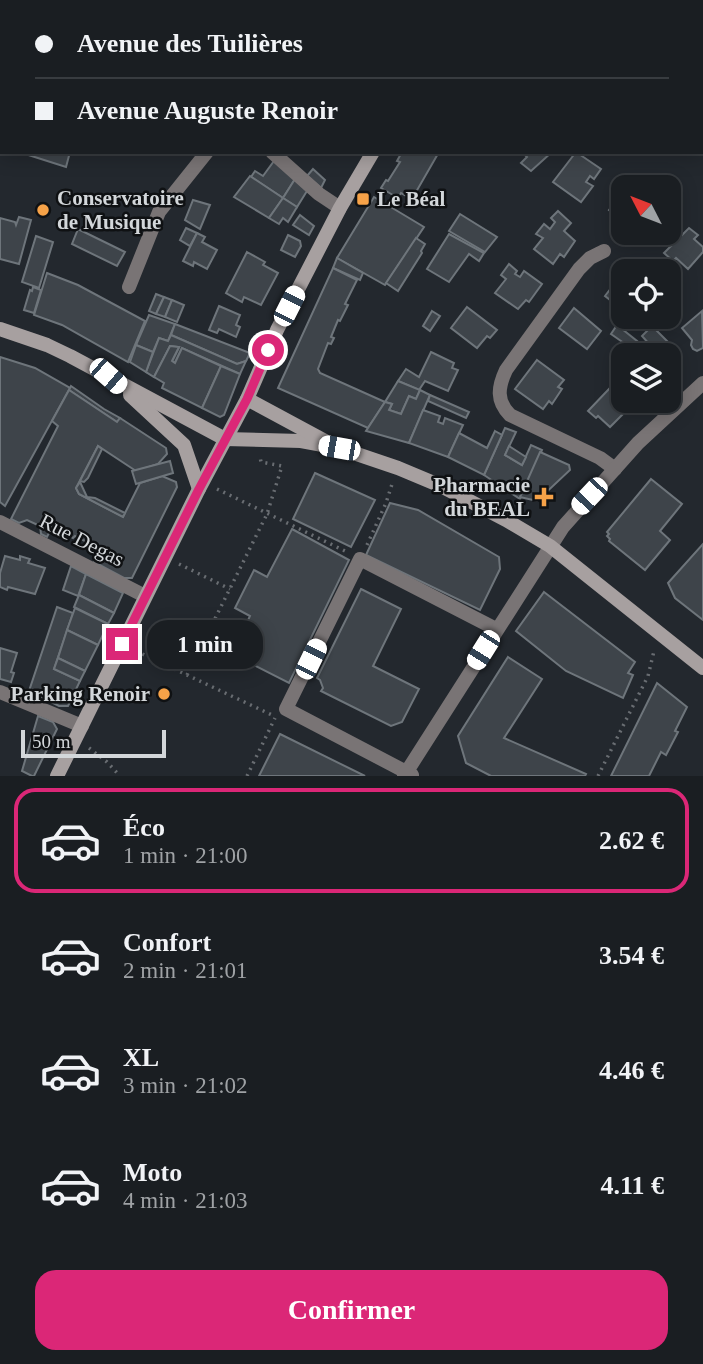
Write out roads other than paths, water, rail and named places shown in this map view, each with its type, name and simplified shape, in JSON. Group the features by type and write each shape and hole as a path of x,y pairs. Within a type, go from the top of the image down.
{"main road":[{"path":"57,776 200,486 247,399 277,330 340,208 372,154"},
{"path":"0,329 47,345 225,439 301,441 339,448 398,467 506,520 550,546 703,668"},
{"path":"108,376 184,445 200,486"},
{"path":"247,399 339,448"}],"street":[{"path":"129,287 159,212 205,154"},
{"path":"274,154 319,194 340,208"},
{"path":"604,251 590,258 579,270 506,370 499,384 499,397 503,408 510,415 600,457 614,468"},
{"path":"496,629 360,559 281,713 408,775 496,629 578,508 614,468 703,383"},
{"name":"Rue Degas","path":"0,522 145,596"},
{"path":"0,692 79,732"}],"place":[{"name":"Le Béal","path":"363,199"},
{"name":"Conservatoire de Musique","path":"43,210"},
{"name":"Pharmacie du BEAL","path":"544,497"},
{"name":"Parking Renoir","path":"164,694"}]}
